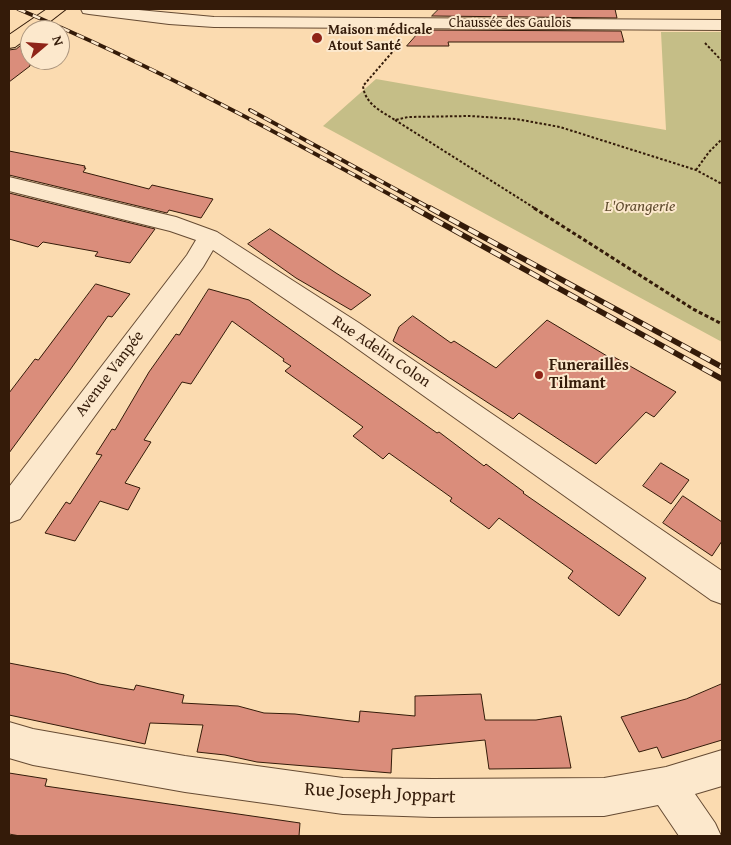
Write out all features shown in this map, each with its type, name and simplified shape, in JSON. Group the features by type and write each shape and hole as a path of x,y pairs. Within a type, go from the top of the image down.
{"main road":[{"path":"9,43 58,9"}],"street":[{"name":"Chaussée des Gaulois","path":"89,9 214,22 722,25"},
{"path":"339,23 355,9"},
{"name":"Rue Adelin Colon","path":"9,184 176,225 209,236 350,330 722,588"},
{"name":"Avenue Vanpée","path":"9,510 195,261 209,236"},
{"name":"Rue Joseph Joppart","path":"9,740 33,747 185,774 343,796 433,798 604,797 666,785 722,768"},
{"path":"666,785 702,836"}],"path":[{"path":"419,22 363,86 363,94 367,102 693,309 722,324"},
{"path":"395,120 408,117 470,116 516,119 560,127 696,170 722,184"},
{"path":"696,170 708,152 722,139"}],"green space":[{"name":"L'Orangerie","path":"661,32 722,32 722,342 323,126 376,79 666,130"}],"building":[{"path":"439,9 615,9 617,18 432,16"},
{"path":"421,30 621,31 624,42 448,42 449,46 407,46"},
{"path":"20,46 20,70 25,70 9,82 9,50 16,49"},
{"path":"9,151 85,166 84,168 86,168 83,172 149,189 152,185 213,199 201,218 169,210 167,213 9,175"},
{"path":"9,193 155,229 130,263 95,256 98,252 43,242 38,247 9,239"},
{"path":"270,229 371,295 351,310 296,278 248,244"},
{"path":"96,284 130,294 112,317 108,316 9,453 9,393 35,359 38,360"},
{"path":"209,289 249,300 437,433 439,432 484,466 486,464 523,493 646,578 619,616 568,578 573,571 499,518 489,529 450,501 452,498 389,453 383,459 353,436 363,427 285,371 291,366 283,361 284,359 232,321 191,384 182,382 144,440 151,442 125,483 140,488 128,510 100,501 75,541 45,533 66,502 70,504 102,455 96,454 112,429 115,430 149,372 176,334 179,335"},
{"path":"413,316 451,343 454,341 496,368 547,320 612,359 614,357 676,392 654,417 646,412 596,464 519,413 513,419 393,341 399,327"},
{"path":"661,463 689,480 671,504 643,486"},
{"path":"683,496 722,522 722,541 712,556 663,523"},
{"path":"9,663 66,674 99,684 134,690 136,685 184,695 182,703 238,706 264,713 295,714 359,722 360,711 415,716 415,696 481,694 485,720 536,720 561,716 571,768 489,769 485,740 392,749 391,773 257,762 225,755 197,752 203,725 150,723 145,744 9,715"},
{"path":"722,684 722,740 662,758 657,747 639,752 621,717 686,699"},
{"path":"9,773 47,779 45,786 300,823 299,836 20,836 9,834"}],"railway":[{"path":"18,9 69,31 220,104 416,209"},
{"path":"250,110 432,209"},
{"path":"414,208 722,379"},
{"path":"430,208 722,367"}],"place":[{"name":"Maison médicale Atout Santé","path":"317,38"},
{"name":"Funerailles Tilmant","path":"539,375"}]}
